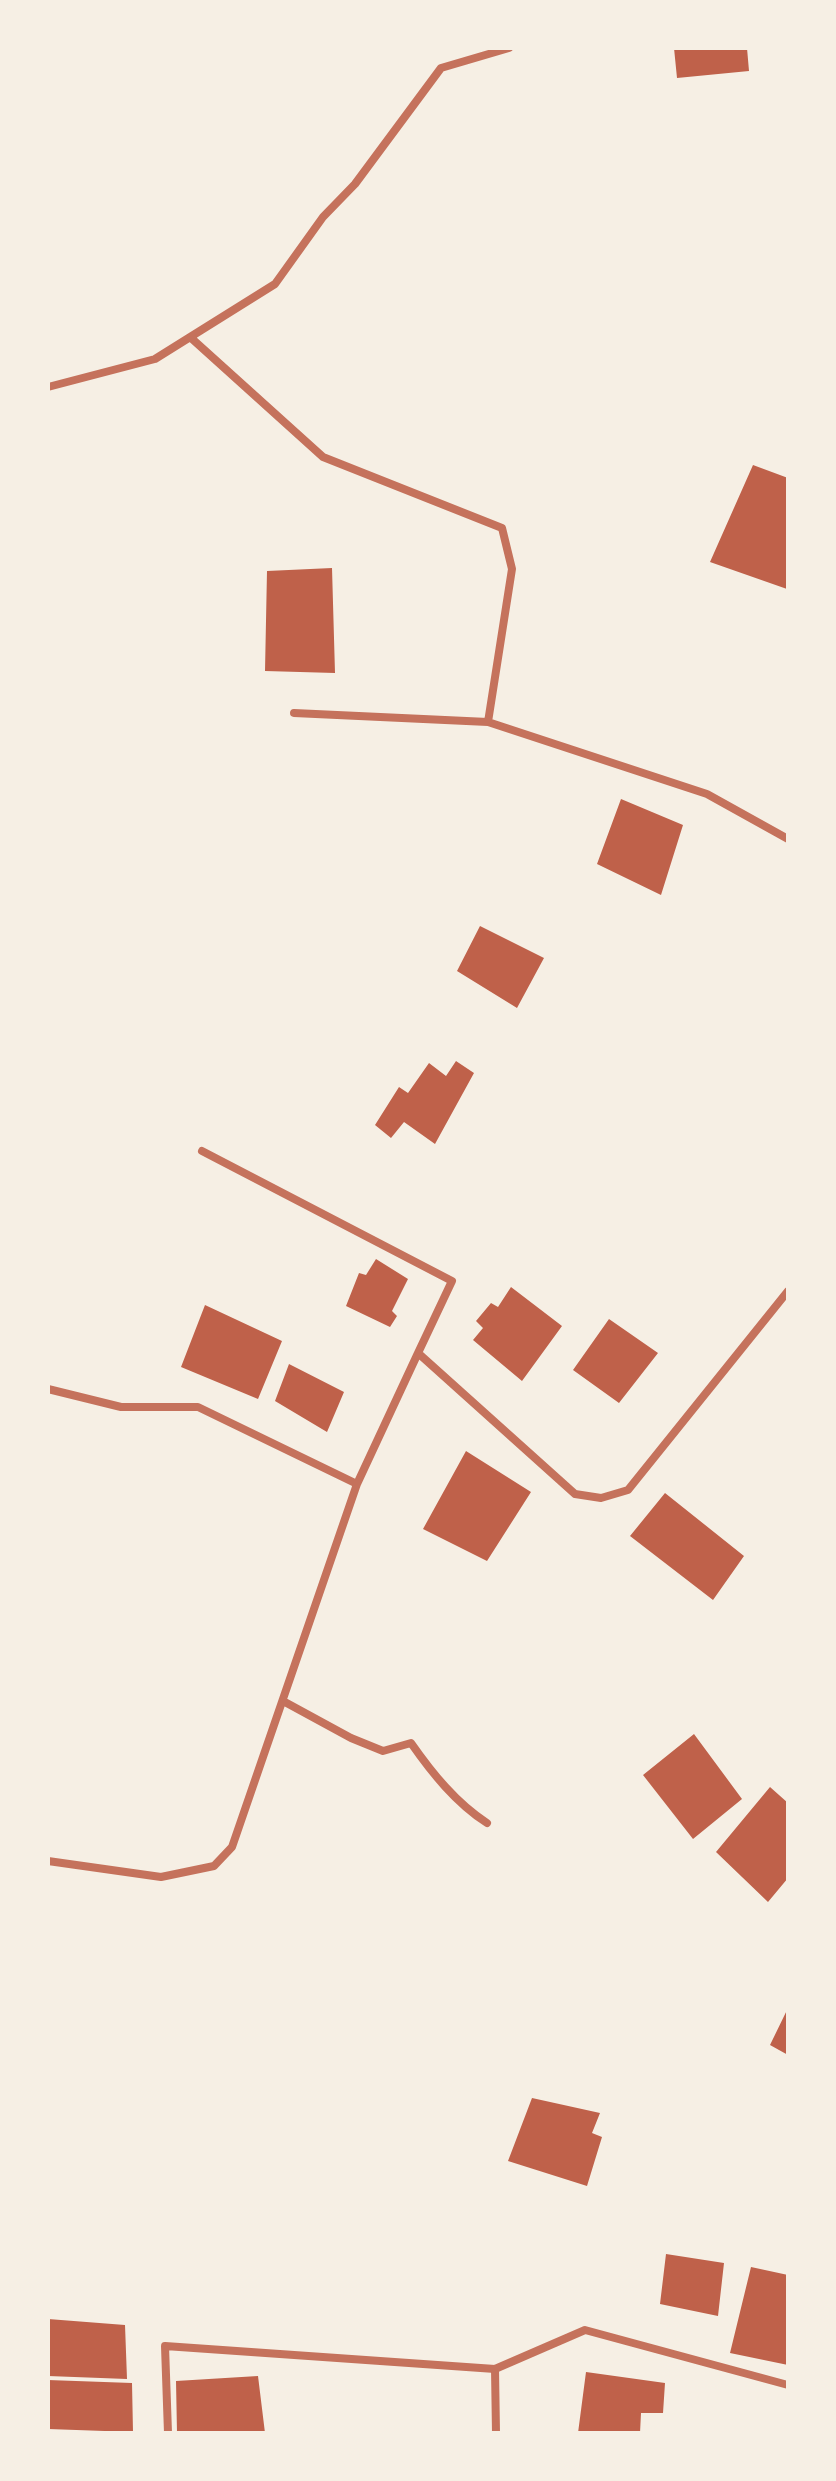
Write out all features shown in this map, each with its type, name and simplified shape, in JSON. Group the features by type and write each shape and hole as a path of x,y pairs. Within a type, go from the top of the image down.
{"street":[{"path":"48,387 155,359 275,284 323,217 355,184 441,68 509,48"},
{"path":"190,337 323,457 502,528 512,569 488,722"},
{"path":"294,713 488,722 707,794 785,836 788,824"},
{"path":"48,1861 161,1877 214,1866 232,1847 357,1484 452,1281 202,1151"},
{"path":"418,1353 575,1494 601,1498 628,1490 788,1291"},
{"path":"48,1389 121,1407 198,1407 357,1484"},
{"path":"283,1701 351,1738 383,1751 411,1743 465,1809 487,1823"},
{"path":"168,2433 165,2346 495,2369 585,2330 788,2385"},
{"path":"495,2369 496,2433"}],"building":[{"path":"674,48 747,48 749,71 677,78"},
{"path":"753,465 788,478 787,589 710,562"},
{"path":"332,568 335,673 265,671 267,571"},
{"path":"621,799 683,825 661,895 597,864"},
{"path":"480,926 544,958 517,1008 457,971"},
{"path":"456,1061 474,1073 435,1144 404,1122 391,1138 375,1125 399,1087 408,1093 429,1063 446,1076"},
{"path":"376,1259 408,1279 392,1311 397,1316 390,1327 346,1306 359,1273 366,1275"},
{"path":"511,1287 562,1326 522,1381 473,1340 483,1328 476,1321 491,1303 498,1307"},
{"path":"205,1305 282,1341 258,1399 181,1367"},
{"path":"609,1319 658,1353 619,1403 573,1370"},
{"path":"289,1364 344,1392 327,1432 275,1401"},
{"path":"466,1451 531,1492 487,1561 423,1529"},
{"path":"665,1493 744,1556 713,1600 630,1536"},
{"path":"694,1734 742,1799 693,1839 643,1775"},
{"path":"770,1787 788,1803 788,1878 768,1902 716,1852"},
{"path":"788,2008 788,2055 770,2045"},
{"path":"532,2098 600,2113 592,2133 602,2137 587,2186 508,2161"},
{"path":"666,2254 724,2263 718,2316 660,2304"},
{"path":"751,2267 788,2275 788,2365 730,2353"},
{"path":"48,2319 125,2325 127,2379 48,2376"},
{"path":"586,2372 665,2383 663,2413 641,2413 640,2433 578,2433"},
{"path":"258,2376 265,2433 177,2433 176,2381"},
{"path":"48,2380 132,2383 133,2432 48,2429"}]}
